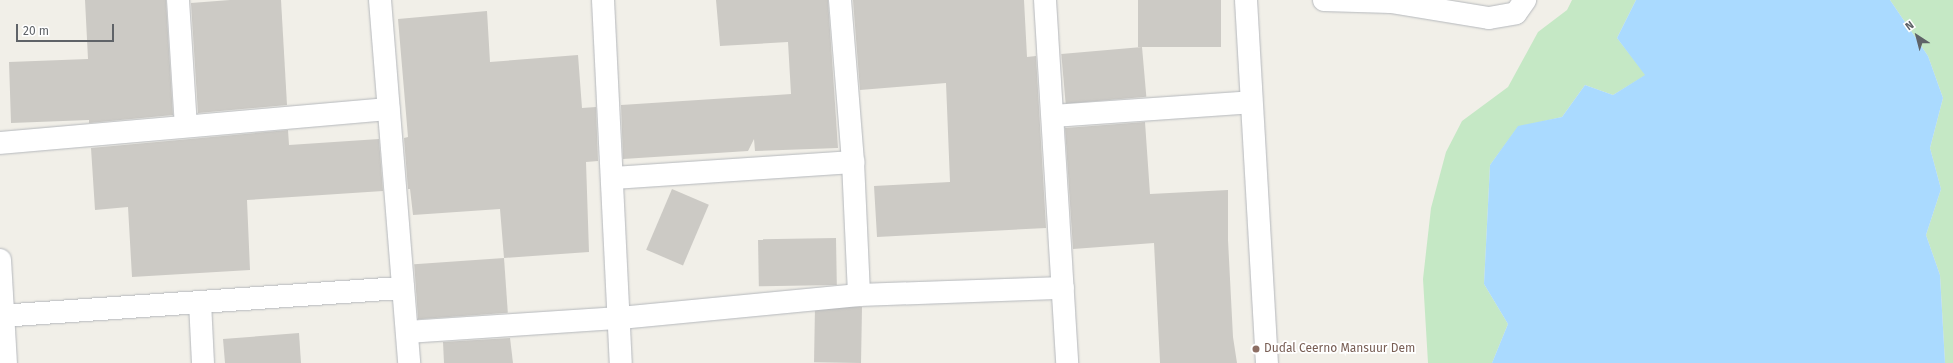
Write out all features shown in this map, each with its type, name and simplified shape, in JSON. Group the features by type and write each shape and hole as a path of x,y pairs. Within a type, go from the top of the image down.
{"street":[{"path":"178,0 186,126"},
{"path":"380,0 409,363"},
{"path":"604,0 621,363"},
{"path":"840,0 853,162 859,295"},
{"path":"1046,0 1067,363"},
{"path":"1246,0 1267,363"},
{"path":"1324,0 1391,2 1489,18 1516,13 1525,0"},
{"path":"1053,116 1251,102"},
{"path":"0,143 389,109"},
{"path":"612,178 853,162"},
{"path":"0,260 2,316 6,363"},
{"path":"2,316 403,288"},
{"path":"407,332 620,318 859,295 1063,288"},
{"path":"200,302 203,363"}],"green space":[{"path":"1572,0 1636,0 1617,38 1646,75 1613,95 1585,85 1562,117 1518,127 1490,165 1484,284 1508,324 1492,363 1428,363 1423,279 1431,208 1446,152 1462,121 1508,87 1538,32 1567,10"},
{"path":"1890,0 1953,0 1953,363 1945,363 1940,275 1926,235 1941,189 1930,148 1943,98 1928,56"}],"water":[{"path":"1636,0 1890,0 1928,56 1943,98 1930,148 1941,189 1926,235 1940,275 1945,363 1492,363 1508,324 1484,284 1490,165 1518,126 1562,117 1585,85 1613,95 1645,75 1617,38"}],"building":[{"path":"85,0 166,0 173,115 89,123 89,120 11,123 9,62 88,59"},
{"path":"230,0 281,0 287,105 198,113 191,3"},
{"path":"716,0 828,0 838,148 755,151 754,139 748,151 623,159 621,105 791,94 788,42 720,46"},
{"path":"853,0 1024,0 1027,57 1036,56 1046,228 877,237 874,186 950,182 946,83 860,90"},
{"path":"1138,0 1221,0 1221,47 1138,47"},
{"path":"487,11 490,62 578,55 582,108 596,107 598,161 586,162 589,252 504,258 500,209 413,215 410,189 408,189 404,138 408,137 398,19"},
{"path":"1142,47 1146,97 1066,104 1061,54"},
{"path":"1145,122 1150,194 1228,190 1228,240 1233,337 1237,363 1160,363 1154,243 1073,249 1065,128"},
{"path":"288,130 289,145 379,139 383,191 247,200 250,270 132,277 128,207 95,210 91,148"},
{"path":"672,189 709,205 683,265 646,250"},
{"path":"836,238 837,285 759,286 758,239"},
{"path":"504,258 508,313 418,319 414,264"},
{"path":"815,306 862,307 861,363 814,362"},
{"path":"299,333 301,363 225,363 223,339"},
{"path":"510,338 513,363 444,363 443,342"}],"place":[{"name":"Duɗal Ceerno Mansuur Dem","path":"1256,349"}]}
